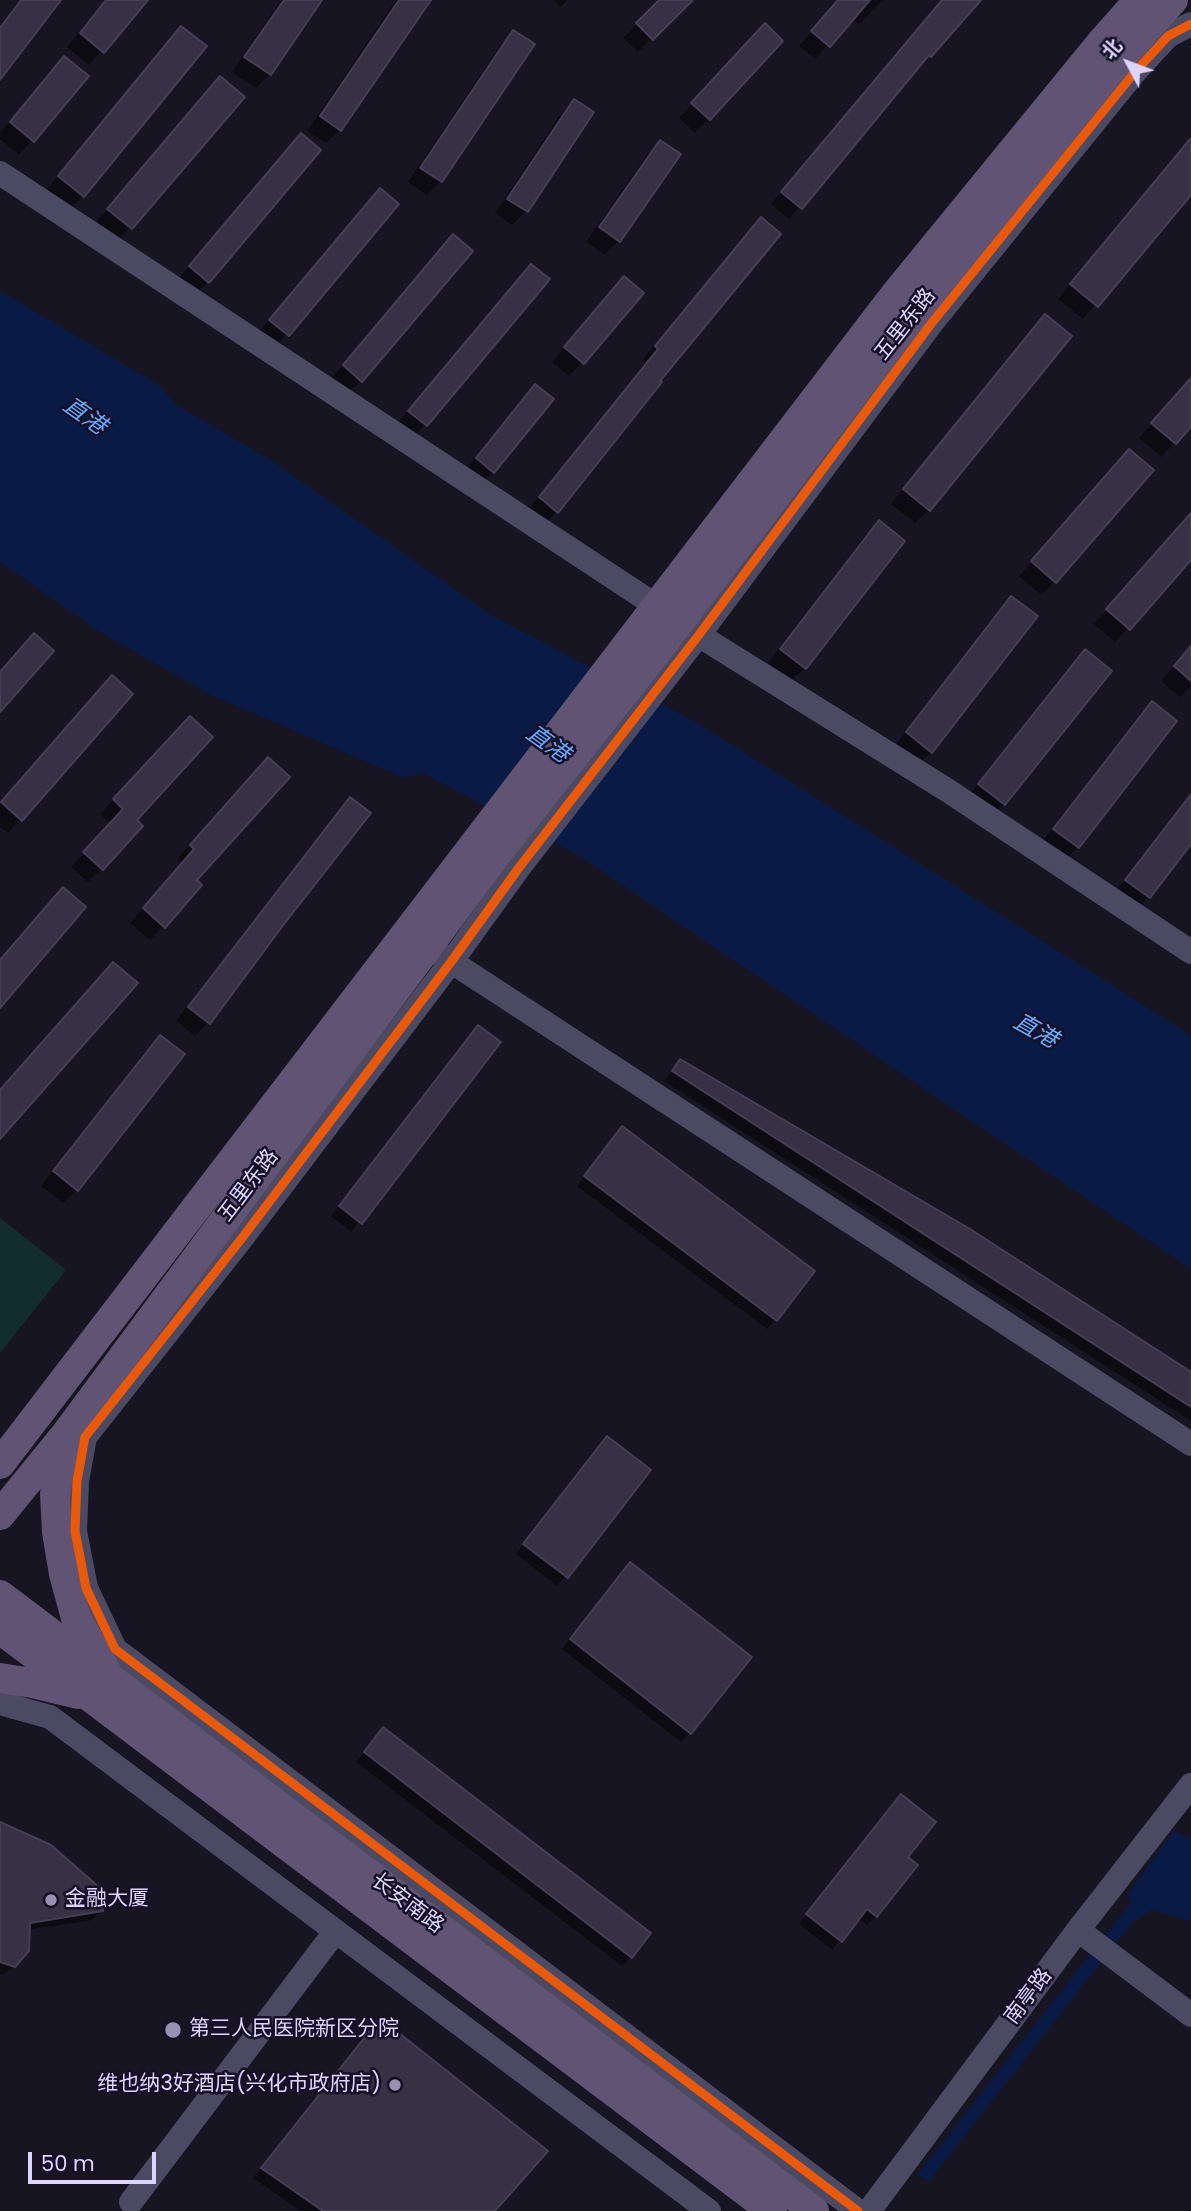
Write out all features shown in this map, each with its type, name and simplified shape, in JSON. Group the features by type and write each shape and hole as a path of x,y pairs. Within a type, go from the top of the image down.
{"main road":[{"name":"五里东路","path":"678,621 894,296 1139,0"},
{"name":"五里东路","path":"0,1514 66,1434 496,855 920,307 1118,61 1173,0"},
{"name":"五里东路","path":"0,1464 428,946"},
{"path":"0,1434 32,1422"},
{"path":"0,1678 101,1689 76,1618 64,1574 57,1532 55,1494 66,1434"},
{"name":"长安南路","path":"0,1595 101,1689 772,2211"},
{"name":"长安南路","path":"0,1629 101,1689 814,2211"}],"street":[{"path":"678,621 931,324 1134,73 1168,36 1191,24"},
{"path":"0,173 678,621 947,790 1191,952"},
{"path":"858,2211 115,1649 86,1588 75,1531 77,1481 85,1437 242,1238 428,946 1191,1444"},
{"path":"0,1703 50,1717 709,2211"},
{"name":"南亭路","path":"869,2211 1085,1935 1191,1786"},
{"path":"131,2202 335,1932"},
{"path":"1085,1935 1191,2015"}],"green space":[{"path":"0,1218 66,1270 0,1353"}],"water":[{"name":"直港","path":"0,291 158,384 178,406 271,460 491,615 694,721 1191,1035 1191,1269 581,857 423,773 404,778 211,695 102,633 0,562"},
{"path":"1174,1831 1191,1839 1191,1921 1152,1910 1133,1922 929,2181 917,2175 1132,1901 1127,1895"}],"building":[{"path":"21,0 61,0 0,80 0,28"},
{"path":"106,0 148,0 104,53 80,33"},
{"path":"284,0 322,0 271,75 244,57"},
{"path":"399,0 431,0 341,131 320,116"},
{"path":"659,0 693,0 653,40 636,23"},
{"path":"838,0 870,0 830,47 811,31"},
{"path":"942,0 981,0 931,57 929,55 802,209 781,192"},
{"path":"765,23 783,41 710,120 691,103"},
{"path":"181,26 207,46 84,197 58,176"},
{"path":"513,30 535,44 442,182 420,168"},
{"path":"64,56 89,76 34,142 10,122"},
{"path":"220,76 245,97 132,229 107,209"},
{"path":"574,99 594,112 528,212 507,199"},
{"path":"301,133 321,150 209,283 189,266"},
{"path":"1191,138 1191,195 1098,307 1070,284"},
{"path":"660,140 681,154 620,242 599,227"},
{"path":"380,188 399,204 289,336 269,320"},
{"path":"761,217 781,234 660,381 662,382 558,513 539,497 658,349 655,346"},
{"path":"453,234 473,251 362,382 343,365"},
{"path":"531,264 550,279 427,426 408,411"},
{"path":"624,276 644,293 584,364 564,347"},
{"path":"1045,314 1072,336 930,511 903,489"},
{"path":"1191,378 1191,427 1176,444 1151,423"},
{"path":"535,384 554,399 494,473 476,458"},
{"path":"1129,449 1154,470 1056,583 1031,561"},
{"path":"1191,513 1191,560 1130,630 1106,609"},
{"path":"879,520 905,541 806,669 780,649"},
{"path":"1011,596 1038,616 932,753 906,732"},
{"path":"34,633 54,651 0,712 0,672"},
{"path":"1191,646 1191,681 1174,666"},
{"path":"1085,649 1112,671 1005,805 978,784"},
{"path":"112,675 133,694 22,821 1,802"},
{"path":"1152,701 1177,721 1079,848 1053,829"},
{"path":"190,716 213,737 137,820 143,826 103,870 83,852 123,809 113,799"},
{"path":"268,757 290,777 197,880 202,885 165,928 143,908 194,849 190,845"},
{"path":"1191,794 1191,844 1150,898 1125,880"},
{"path":"350,797 371,813 210,1024 188,1007"},
{"path":"63,887 86,907 0,1008 0,960"},
{"path":"113,962 138,983 0,1139 0,1090"},
{"path":"478,1025 501,1042 362,1224 339,1206"},
{"path":"160,1035 185,1054 78,1191 53,1171"},
{"path":"680,1059 970,1229 1191,1372 1191,1407 672,1071"},
{"path":"622,1126 815,1271 777,1321 584,1176"},
{"path":"607,1436 651,1470 568,1578 523,1544"},
{"path":"630,1562 752,1657 691,1734 570,1639"},
{"path":"383,1727 651,1933 632,1958 364,1752"},
{"path":"901,1794 936,1822 908,1857 918,1865 877,1917 867,1909 842,1942 806,1914"},
{"name":"金融大厦","path":"0,1822 51,1845 100,1888 103,1911 30,1923 29,1951 15,1967 0,1962"},
{"name":"维也纳3好酒店(兴化市政府店)","path":"380,2018 548,2151 495,2211 323,2211 261,2168"}],"cycle path":[{"path":"858,2211 115,1649 86,1588 75,1531 77,1481 85,1437 242,1238 931,324 1134,73 1168,36 1191,24"}],"place":[{"name":"金融大厦","path":"51,1900"},
{"name":"第三人民医院新区分院","path":"173,2030"},
{"name":"维也纳3好酒店(兴化市政府店)","path":"395,2085"}]}
